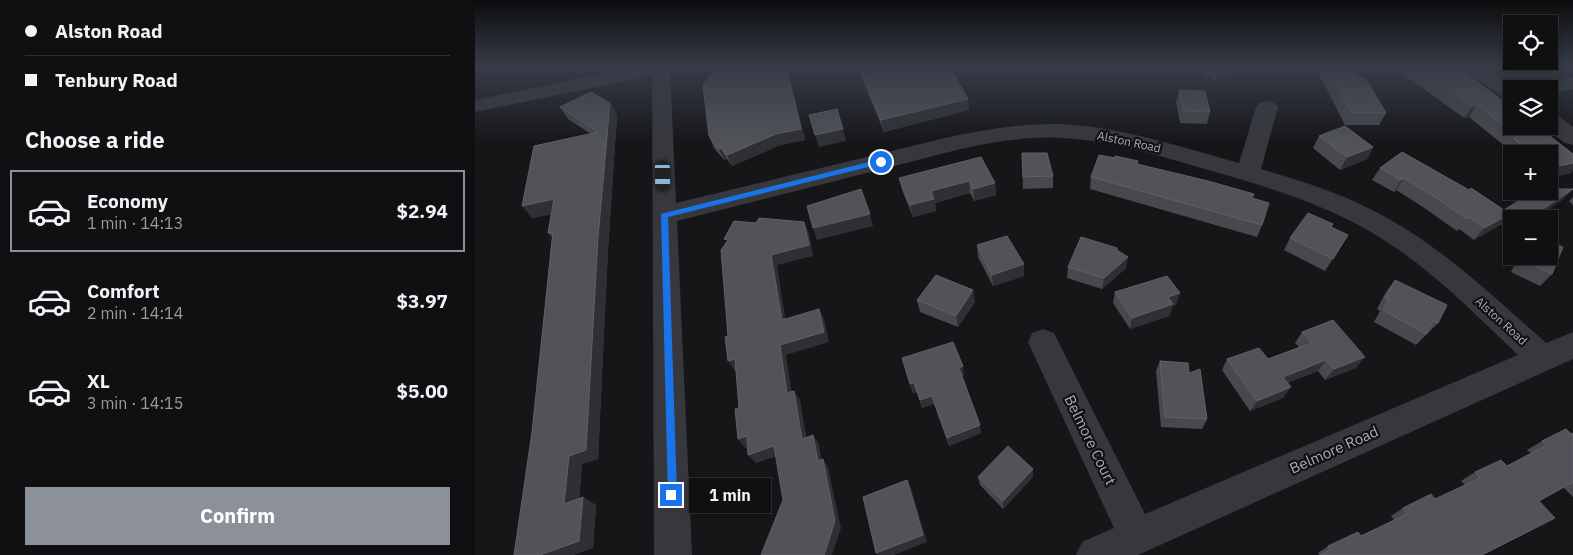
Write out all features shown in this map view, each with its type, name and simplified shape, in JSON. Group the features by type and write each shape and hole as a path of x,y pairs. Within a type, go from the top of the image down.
{"street":[{"path":"475,106 544,92"},
{"path":"665,92 664,215 673,555"},
{"path":"1248,174 1267,107"},
{"path":"1558,127 1573,138"},
{"name":"Alston Road","path":"664,215 977,138 1041,130 1075,131 1116,138 1248,174 1309,192 1343,206 1375,224 1445,271 1543,358"},
{"name":"Belmore Court","path":"1043,342 1137,537"},
{"name":"Belmore Road","path":"1095,555 1573,345"}],"building":[{"path":"591,92 610,103 598,237 586,450 569,456 564,504 583,497 579,541 540,555 514,555 532,432 553,232 548,233 554,199 522,206 534,146 598,132 560,107"},
{"path":"704,92 792,92 801,129 776,134 727,155 721,148 719,149 709,136"},
{"path":"870,92 964,92 968,99 881,120"},
{"path":"1179,92 1205,92 1210,112 1183,111"},
{"path":"1340,92 1373,92 1386,113 1351,113"},
{"path":"1452,92 1490,92 1503,101 1503,125 1477,105 1472,106"},
{"path":"837,109 843,129 815,135 809,115"},
{"path":"1345,126 1373,147 1347,157 1319,136"},
{"path":"1515,135 1549,135 1573,154 1573,163 1558,166 1558,145 1522,145 1513,138 1518,137"},
{"path":"1402,152 1469,190 1471,188 1504,210 1503,218 1484,228 1404,178 1401,180 1380,168"},
{"path":"1022,153 1047,153 1053,176 1023,177"},
{"path":"1099,155 1138,161 1137,164 1254,194 1252,198 1269,203 1262,225 1091,177"},
{"path":"981,157 995,183 973,189 969,181 931,191 934,199 910,205 899,178"},
{"path":"861,189 870,214 813,228 807,206"},
{"path":"1558,189 1573,189 1558,199"},
{"path":"1520,200 1556,200 1542,210 1504,210"},
{"path":"1308,213 1333,224 1331,227 1348,235 1333,259 1290,238"},
{"path":"759,218 804,222 809,245 771,255 782,320 819,309 824,332 780,345 787,393 794,391 802,439 813,435 818,461 823,459 835,521 824,555 761,555 783,500 774,446 748,455 747,436 738,439 735,409 739,408 735,359 728,361 725,337 728,336 721,250 728,240 724,239 734,221 756,223"},
{"path":"1007,236 1024,264 992,275 977,245"},
{"path":"1081,237 1117,248 1117,250 1128,257 1104,278 1068,267"},
{"path":"1558,245 1563,247 1558,259"},
{"path":"1533,265 1556,265 1552,274"},
{"path":"936,275 973,290 956,316 917,300"},
{"path":"1167,276 1180,293 1168,297 1173,304 1132,318 1115,292"},
{"path":"1395,280 1447,305 1438,323 1433,321 1426,334 1383,310 1389,300 1385,298"},
{"path":"1333,320 1365,357 1334,369 1326,360 1283,377 1291,387 1257,401 1227,359 1259,348 1268,359 1312,343 1302,332"},
{"path":"953,342 963,366 959,368 980,425 947,438 932,396 920,400 914,383 910,384 902,358"},
{"path":"1160,361 1188,363 1189,373 1200,369 1207,419 1165,417"},
{"path":"1566,429 1571,434 1573,433 1573,482 1539,501 1555,518 1482,555 1320,555 1330,550 1328,546 1358,532 1361,536 1407,514 1403,508 1431,494 1435,499 1480,478 1475,472 1501,460 1507,466 1547,445 1542,441"},
{"path":"1008,446 1033,469 1003,501 978,477"},
{"path":"907,480 923,535 876,553 863,497"}],"route":[{"path":"671,495 664,215 881,162"}]}
